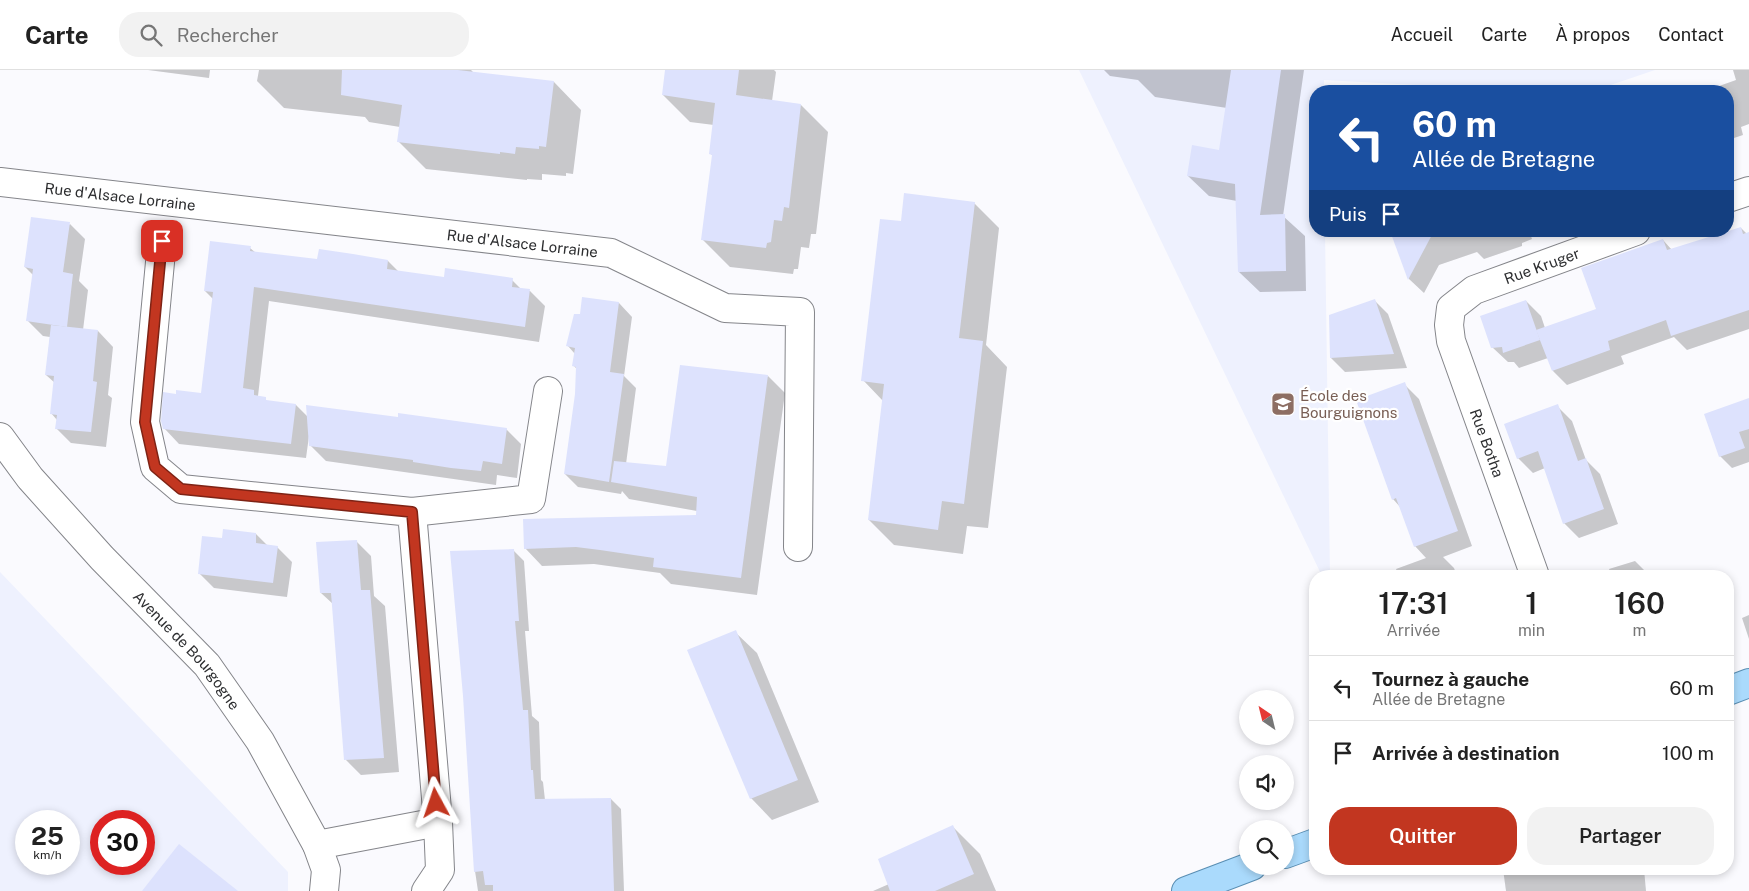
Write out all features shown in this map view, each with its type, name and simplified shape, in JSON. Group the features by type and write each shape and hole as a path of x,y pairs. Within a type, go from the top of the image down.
{"main road":[{"path":"1734,689 1749,683"},
{"path":"1294,850 1309,844"},
{"path":"1186,891 1239,871"}],"street":[{"name":"Rue d'Alsace Lorraine","path":"0,182 611,253 725,308 800,312 798,547"},
{"path":"1734,196 1749,190"},
{"name":"Rue Kruger","path":"1452,308 1474,290 1620,237"},
{"path":"162,241 145,422 155,467 181,489 412,512 531,499 548,391"},
{"name":"Rue Botha","path":"1452,308 1449,325 1451,341 1533,570"},
{"name":"Avenue de Bourgogne","path":"0,437 30,478 102,558 207,665 260,741 317,844 326,870 324,891"},
{"path":"412,512 438,822 440,870 426,891"},
{"path":"317,844 438,822"}],"shaded area":[{"name":"École des Bourguignons","path":"1079,70 1655,70 1611,85 1416,85 1324,80 1324,85 1309,85 1309,237 1325,237 1330,570 1319,570"},
{"path":"0,572 288,872 288,891 0,891"}],"building":[{"path":"342,70 458,70 554,81 546,147 539,146 539,149 516,147 515,154 500,152 500,154 397,142 402,105 341,95"},
{"path":"665,70 739,70 736,95 801,104 789,208 784,207 782,221 774,220 771,242 767,243 766,248 701,240 712,155 709,154 715,103 662,95"},
{"path":"1231,70 1281,70 1260,215 1285,214 1286,271 1238,272 1235,184 1187,176 1192,145 1219,150"},
{"path":"904,193 975,202 959,338 983,341 964,504 942,501 938,530 868,520 884,384 861,381 880,219 901,221"},
{"path":"31,217 70,222 63,272 73,274 67,327 26,321 33,269 24,267"},
{"path":"1741,227 1743,234 1749,232 1749,310 1671,336 1666,320 1608,341 1610,350 1552,371 1536,330 1596,309 1581,268 1663,239 1667,250 1709,237 1734,237 1734,229"},
{"path":"1392,237 1431,237 1408,280"},
{"path":"210,241 251,246 250,251 317,259 319,249 353,254 388,260 387,269 444,277 445,268 513,278 512,287 530,289 525,327 254,287 243,388 254,390 254,395 266,397 266,400 296,404 291,444 163,429 161,421 163,392 176,394 176,390 201,393 213,292 204,291"},
{"path":"582,297 619,302 610,372 624,374 609,482 564,474 575,394 576,367 572,366 575,348 566,346 574,314 580,314"},
{"path":"1375,299 1394,354 1330,358 1329,315"},
{"path":"1526,300 1540,340 1503,353 1502,347 1491,348 1480,316"},
{"path":"51,325 98,330 93,381 97,382 91,432 55,429 57,415 50,414 54,376 45,375"},
{"path":"680,365 768,375 741,578 653,567 654,558 600,550 576,547 524,549 523,519 696,515 697,497 611,482 614,461 666,466"},
{"path":"1405,382 1458,531 1414,547 1396,498 1392,500 1356,400"},
{"path":"1749,398 1749,429 1739,432 1745,448 1719,457 1704,414"},
{"path":"1558,404 1578,461 1586,458 1604,509 1563,524 1538,451 1517,459 1504,424"},
{"path":"306,405 398,417 398,413 507,428 502,464 483,461 481,471 309,446"},
{"path":"223,529 256,533 256,543 278,546 273,583 198,574 202,536 222,538"},
{"path":"357,540 361,590 370,590 384,758 344,760 331,593 320,593 316,542"},
{"path":"514,549 519,621 515,621 523,710 528,710 531,770 533,770 535,799 611,798 614,891 493,891 493,885 485,885 483,871 474,872 463,696 450,551"},
{"path":"736,630 798,780 750,799 687,650"},
{"path":"953,825 974,874 935,891 890,891 878,859"},
{"path":"179,844 238,891 142,891"}],"place":[{"name":"École des Bourguignons","path":"1283,404"}],"route":[{"path":"162,241 145,422 155,467 181,489 412,512 436,803"}]}
